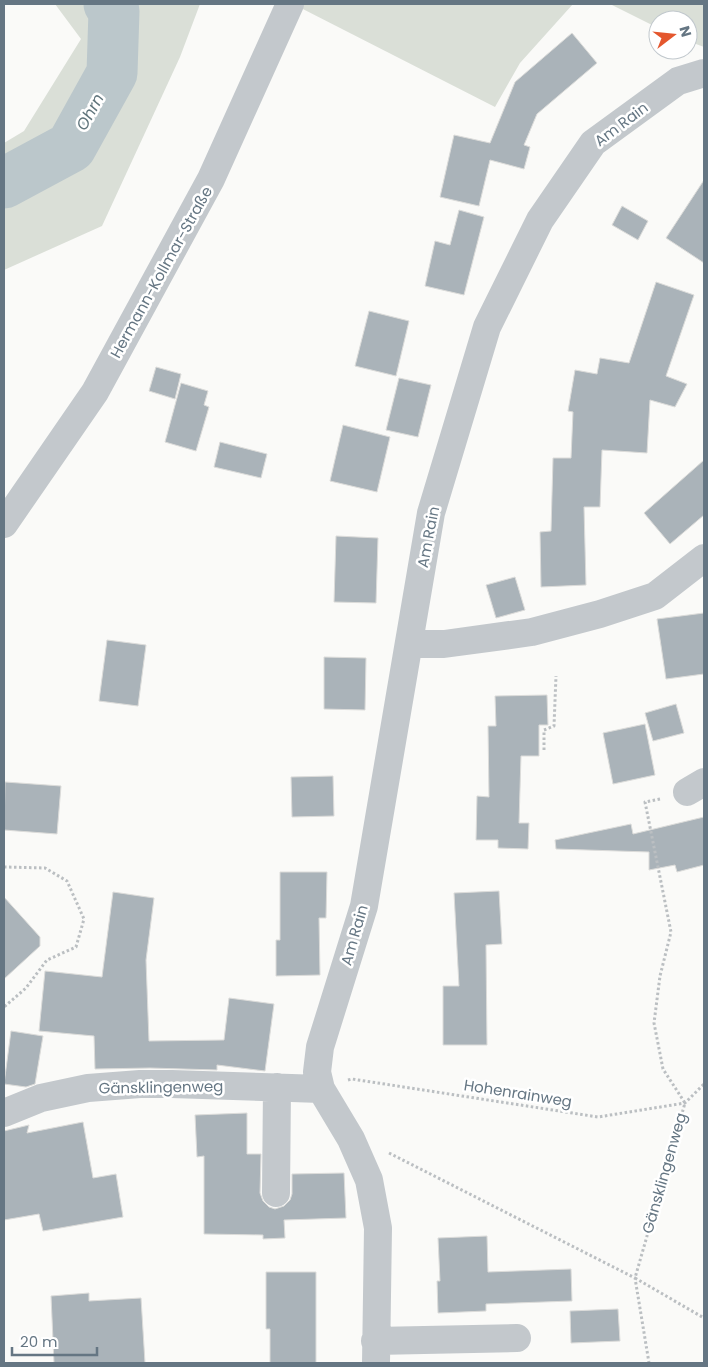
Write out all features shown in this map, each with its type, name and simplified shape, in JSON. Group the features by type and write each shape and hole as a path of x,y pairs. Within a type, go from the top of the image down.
{"street":[{"name":"Hermann-Kollmar-Straße","path":"4,524 100,384 211,179 290,4"},
{"name":"Am Rain","path":"321,1089 317,1072 320,1047 364,906 431,513 487,327 540,220 593,143 678,81 704,73"},
{"path":"409,644 444,644 532,632 600,614 655,596 704,558"},
{"name":"Gänsklingenweg","path":"4,1113 41,1098 88,1088 140,1084 321,1089"},
{"path":"276,1087 276,1193"},
{"path":"321,1089 351,1139 369,1180 378,1228 376,1352 517,1338"}],"path":[{"path":"544,750 544,730 554,726 556,676"},
{"name":"Gänsklingenweg","path":"635,1278 685,1103 664,1069 654,1023 660,976 671,932 645,802 696,787"},
{"path":"4,867 45,868 67,881 84,919 76,947 47,960 26,988 4,1007"},
{"name":"Hohenrainweg","path":"321,1089 352,1079 598,1117 685,1103"},
{"path":"685,1103 704,1084"},
{"path":"351,1139 372,1144 635,1278 704,1318"},
{"path":"635,1278 649,1363"}],"shaded area":[{"path":"55,4 200,4 180,57 102,226 4,270 4,143 24,131 81,39"},
{"path":"293,4 573,4 520,63 495,107"},
{"path":"610,4 704,4 704,47 698,45 698,10 648,10 648,23"}],"building":[{"path":"572,33 597,63 537,114 524,145 530,147 524,169 490,160 479,206 440,197 454,135 490,143 515,82"},
{"path":"704,180 704,263 666,238"},
{"path":"622,206 648,221 638,240 612,225"},
{"path":"459,210 484,217 464,295 425,286 435,241 450,245"},
{"path":"656,282 694,295 666,376 687,384 675,407 650,400 647,453 602,450 600,507 584,507 586,585 541,587 540,532 551,531 553,458 571,458 573,412 568,411 575,370 597,374 600,358 629,363"},
{"path":"369,311 409,321 396,376 355,366"},
{"path":"156,367 181,374 175,399 149,391"},
{"path":"399,378 431,385 418,437 386,430"},
{"path":"181,383 208,391 204,405 209,407 196,451 165,442"},
{"path":"343,425 390,437 377,492 330,481"},
{"path":"220,442 267,454 261,478 214,467"},
{"path":"704,460 704,515 670,544 644,513"},
{"path":"336,536 378,538 376,603 334,602"},
{"path":"515,577 525,610 496,618 486,585"},
{"path":"704,613 704,674 666,679 657,619"},
{"path":"107,640 146,645 138,706 99,701"},
{"path":"324,657 366,658 365,710 324,709"},
{"path":"547,695 548,725 539,725 539,756 521,756 519,823 529,823 528,849 498,848 498,840 476,840 477,796 489,797 488,726 496,726 495,696"},
{"path":"676,704 684,733 653,741 645,713"},
{"path":"645,724 655,775 613,784 603,733"},
{"path":"333,776 334,816 292,817 291,777"},
{"path":"5,782 61,786 57,834 4,830"},
{"path":"704,817 704,865 677,872 675,865 649,870 649,852 556,849 555,840 631,824 633,834"},
{"path":"280,872 327,872 326,918 319,918 320,975 276,976 276,940 280,940"},
{"path":"499,891 502,944 486,945 487,1045 443,1045 443,986 459,986 454,893"},
{"path":"113,892 154,898 146,960 149,1041 224,1040 229,998 274,1004 265,1071 217,1065 217,1070 95,1069 94,1036 39,1031 45,971 102,977"},
{"path":"4,897 40,937 40,946 4,979"},
{"path":"11,1031 43,1036 35,1084 26,1087 4,1084"},
{"path":"247,1113 247,1154 261,1154 260,1193 263,1201 269,1207 275,1209 284,1206 290,1200 292,1194 292,1174 344,1173 346,1218 284,1220 285,1238 263,1239 263,1235 204,1234 204,1156 197,1157 195,1115"},
{"path":"83,1122 93,1178 116,1174 123,1217 43,1231 39,1214 4,1220 4,1131 29,1125 27,1133"},
{"path":"487,1236 488,1272 571,1269 572,1301 486,1304 486,1311 438,1313 437,1281 440,1281 438,1238"},
{"path":"266,1272 316,1272 316,1363 270,1363 270,1329 266,1329"},
{"path":"89,1293 89,1301 141,1298 145,1363 54,1363 51,1296"},
{"path":"618,1309 620,1341 571,1343 570,1311"}],"waterway":[{"name":"Ohrn","path":"4,183 71,147 112,73 114,11 109,4"}]}
